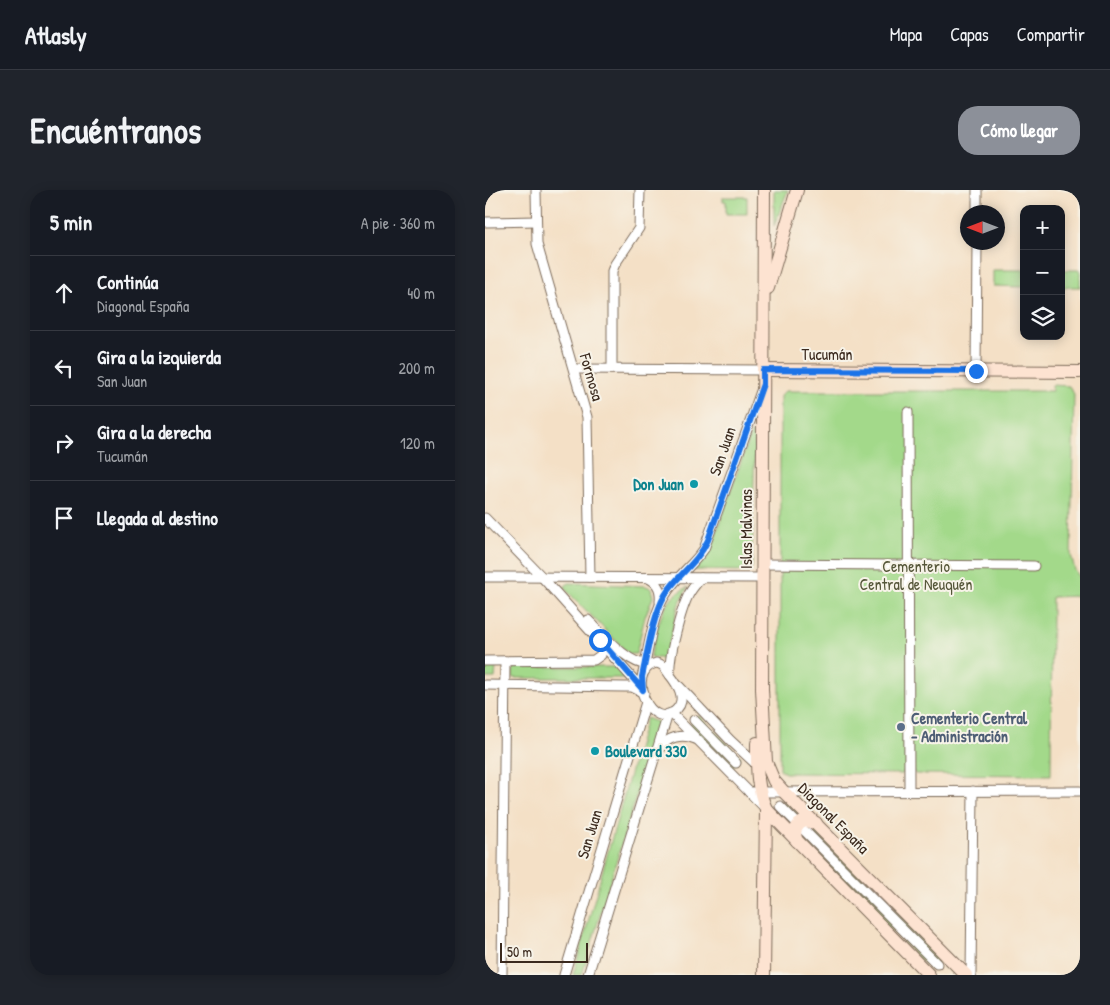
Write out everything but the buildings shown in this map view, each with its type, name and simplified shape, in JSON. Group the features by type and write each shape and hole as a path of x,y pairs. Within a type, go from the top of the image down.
{"main road":[{"name":"Islas Malvinas","path":"764,190 762,689 766,762 774,781"},
{"path":"763,302 797,190"},
{"name":"Tucumán","path":"763,370 1080,372"},
{"name":"Islas Malvinas","path":"762,689 757,723 757,765 754,792 766,809 764,975"},
{"name":"Diagonal España","path":"774,781 965,975"},
{"path":"766,809 797,841 933,970"},
{"path":"797,841 795,830 799,824 805,821 816,823"},
{"path":"950,960 953,968 950,975"}],"street":[{"name":"Formosa","path":"537,190 537,244 586,408 588,425 590,577"},
{"path":"612,369 612,271 639,228 640,190"},
{"path":"977,190 977,205"},
{"path":"485,222 536,221"},
{"path":"976,371 977,250"},
{"name":"Tucumán","path":"575,369 763,370"},
{"name":"San Juan","path":"645,668 660,603 670,588 699,556 708,540 763,384"},
{"path":"908,412 909,792"},
{"name":"Diagonal España","path":"485,518 600,640 644,695 649,707 656,714 663,716 670,714 754,792"},
{"path":"763,564 1034,566"},
{"path":"485,577 762,578"},
{"name":"Diagonal España","path":"542,577 627,656 645,668 659,664 730,740 774,781"},
{"path":"645,578 658,586 660,603"},
{"path":"670,675 670,658 684,607 689,594 701,578"},
{"path":"485,661 594,660 601,655 600,640"},
{"path":"502,975 505,661"},
{"path":"644,695 645,668"},
{"path":"485,685 632,687 644,695"},
{"path":"588,975 657,752 670,714 676,710 680,702 681,691 678,685"},
{"name":"San Juan","path":"564,975 644,695"},
{"path":"694,720 736,763"},
{"path":"657,752 664,742 676,737 689,736 697,740"},
{"path":"971,975 973,791"},
{"path":"754,792 1080,791"},
{"path":"780,806 799,824 933,970"}],"green space":[{"path":"774,190 788,190 774,226"},
{"path":"723,197 747,197 747,214 726,214 726,201 723,201"},
{"path":"993,270 1020,270 1020,287 993,286"},
{"path":"1065,270 1080,270 1080,287 1065,287"},
{"name":"Cementerio Central de Neuquén","path":"1052,385 1069,386 1074,394 1071,555 1075,570 1080,578 1080,596 1052,597 1051,775 915,774 914,772 903,772 903,774 785,773 780,769 780,396 785,391 1052,391"},
{"path":"751,433 755,434 752,567 750,570 745,571 694,570 704,561 710,551"},
{"path":"569,583 646,586 651,588 653,597 645,617 636,654 629,654 566,590 565,586"},
{"path":"688,587 678,606 665,661 659,658 650,658 661,617 671,599"},
{"path":"485,667 496,667 495,678 485,678"},
{"path":"513,667 615,667 626,678 513,678"},
{"path":"698,715 741,757 732,768 690,725"},
{"path":"646,718 659,723 659,725 582,975 573,975"},
{"path":"786,800 943,958 931,970 774,812"}],"place":[{"name":"Don Juan","path":"694,484"},
{"name":"Cementerio Central - Administración","path":"901,727"},
{"name":"Boulevard 330","path":"595,751"}],"route":[{"path":"600,640 643,690 642,677 660,603 670,588 699,556 708,540 763,384 763,370 976,371"}]}
